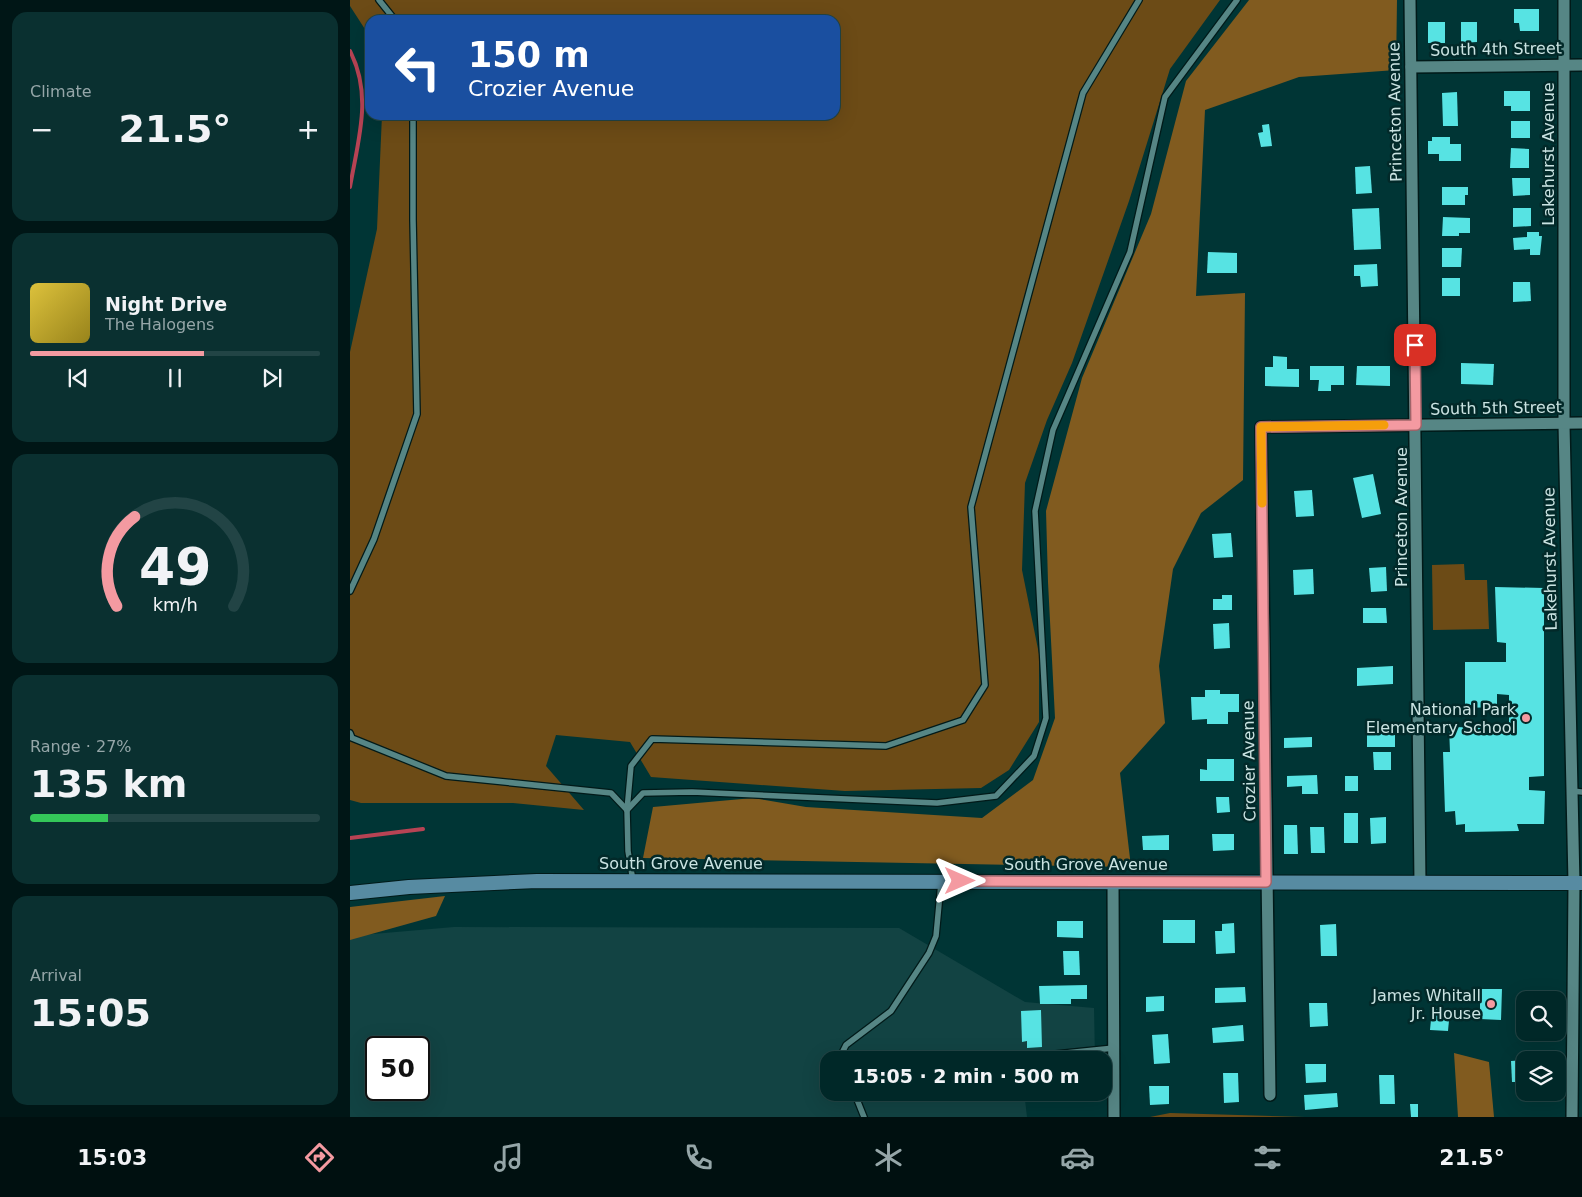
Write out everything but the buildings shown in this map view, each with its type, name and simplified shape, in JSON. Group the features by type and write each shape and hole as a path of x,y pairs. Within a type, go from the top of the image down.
{"main road":[{"name":"South Grove Avenue","path":"350,894 409,887 518,882 1578,883"}],"street":[{"name":"Princeton Avenue","path":"1410,0 1420,883"},
{"name":"Lakehurst Avenue","path":"1564,0 1564,424 1577,792 1578,883 1572,1117"},
{"name":"South 4th Street","path":"1411,67 1582,65"},
{"name":"South 5th Street","path":"1261,427 1582,423"},
{"name":"Crozier Avenue","path":"1261,427 1270,1096"},
{"path":"1113,882 1114,1117"}],"lane":[{"path":"379,0 391,15"},
{"path":"633,881 628,851 627,810 631,766 652,739 886,746 963,720 985,685 971,507 1083,93 1139,0"},
{"path":"627,810 643,793 692,792 937,803 996,796 1034,756 1046,718 1035,511 1053,430 1130,252 1165,98 1238,0"},
{"path":"350,591 374,539 417,414 412,220 413,120"},
{"path":"350,733 352,738 446,776 611,793 627,810"},
{"path":"844,1051 846,1046 891,1011 929,953 936,936 941,881"},
{"path":"1085,1051 1114,1048"},
{"path":"858,1101 864,1117"}],"shaded area":[{"path":"350,0 1220,0 1170,69 1129,201 1072,363 1047,420 1025,483 1022,570 1039,654 1039,722 1009,770 981,788 845,791 651,777 630,742 556,735 546,766 584,810 513,803 361,803 350,800 350,352 377,229 382,120 840,120 840,15 365,15 365,29 350,6"},
{"path":"1249,0 1397,0 1396,70 1299,77 1205,110 1196,296 1245,293 1243,480 1201,513 1173,569 1159,666 1165,723 1120,773 1131,867 643,858 653,807 753,798 806,807 982,818 1033,780 1055,718 1046,511 1082,378 1151,214 1186,81"},
{"path":"1464,564 1465,580 1487,580 1489,629 1433,630 1432,565"},
{"path":"445,896 436,916 350,940 350,907"},
{"path":"454,927 899,928 1025,1002 1094,1008 1095,1051 820,1051 820,1101 1025,1101 1027,1117 350,1117 350,936"},
{"path":"1454,1053 1489,1062 1494,1117 1458,1117"},
{"path":"1170,1113 1305,1117 1150,1117"}],"waterway":[{"path":"350,51 357,68 362,101 360,135 350,187"},
{"path":"350,838 423,829"}],"slow traffic":[{"path":"1262,503 1261,427 1384,425"}],"place":[{"name":"National Park Elementary School","path":"1526,718"},
{"name":"James Whitall Jr. House","path":"1491,1004"}],"route":[{"path":"960,881 1266,882 1261,427 1416,425 1415,345"}]}
